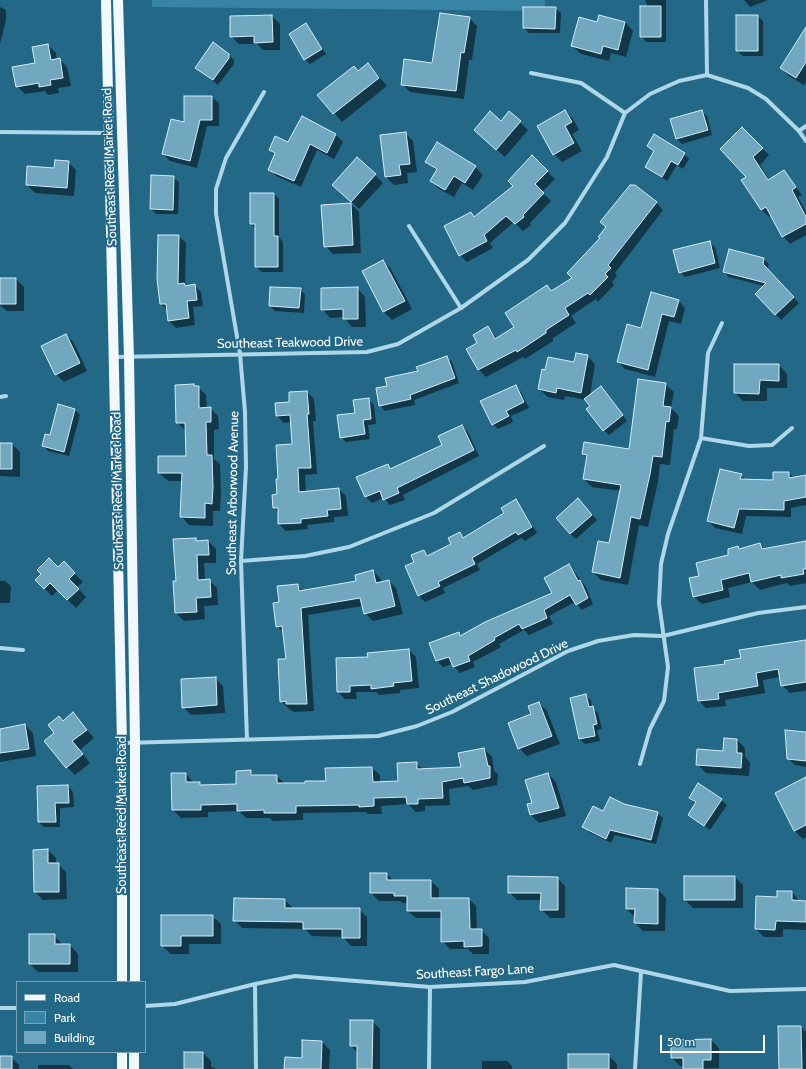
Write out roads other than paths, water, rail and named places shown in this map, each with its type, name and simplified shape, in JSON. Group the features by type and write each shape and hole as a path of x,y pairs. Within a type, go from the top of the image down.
{"main road":[{"name":"Southeast Reed Market Road","path":"106,0 122,743 122,981"},
{"name":"Southeast Reed Market Road","path":"118,0 129,357 135,743 135,981"},
{"path":"122,1053 122,1069"},
{"path":"134,1053 134,1069"}],"street":[{"path":"706,0 708,75"},
{"path":"531,73 581,83 625,113 658,90 679,81 708,75 748,88 766,99 800,131 806,141"},
{"name":"Southeast Arborwood Avenue","path":"247,740 241,560 246,467 245,412 240,354 216,214 216,189 226,158 264,92"},
{"name":"Southeast Teakwood Drive","path":"113,357 367,352 398,344 461,308 528,260 564,223 607,157 625,113"},
{"path":"800,131 806,126"},
{"path":"0,132 110,133"},
{"path":"409,226 461,308"},
{"path":"640,764 650,729 664,701 668,668 659,603 662,564 668,534 701,438 708,353 722,323"},
{"path":"0,397 6,396"},
{"path":"701,438 749,446 772,445 792,428"},
{"path":"241,560 305,556 349,547 434,513 544,446"},
{"name":"Southeast Shadowood Drive","path":"122,743 378,736 417,726 452,712 568,651 598,641 634,635 663,636 758,613 806,607"},
{"path":"0,648 23,650"},
{"name":"Southeast Fargo Lane","path":"146,1006 174,1004 255,984 295,976 430,987 525,982 614,965 730,991 806,989"},
{"path":"635,1069 641,972"},
{"path":"255,984 256,1069"},
{"path":"429,1069 430,987"},
{"path":"0,1008 16,1008"}]}
